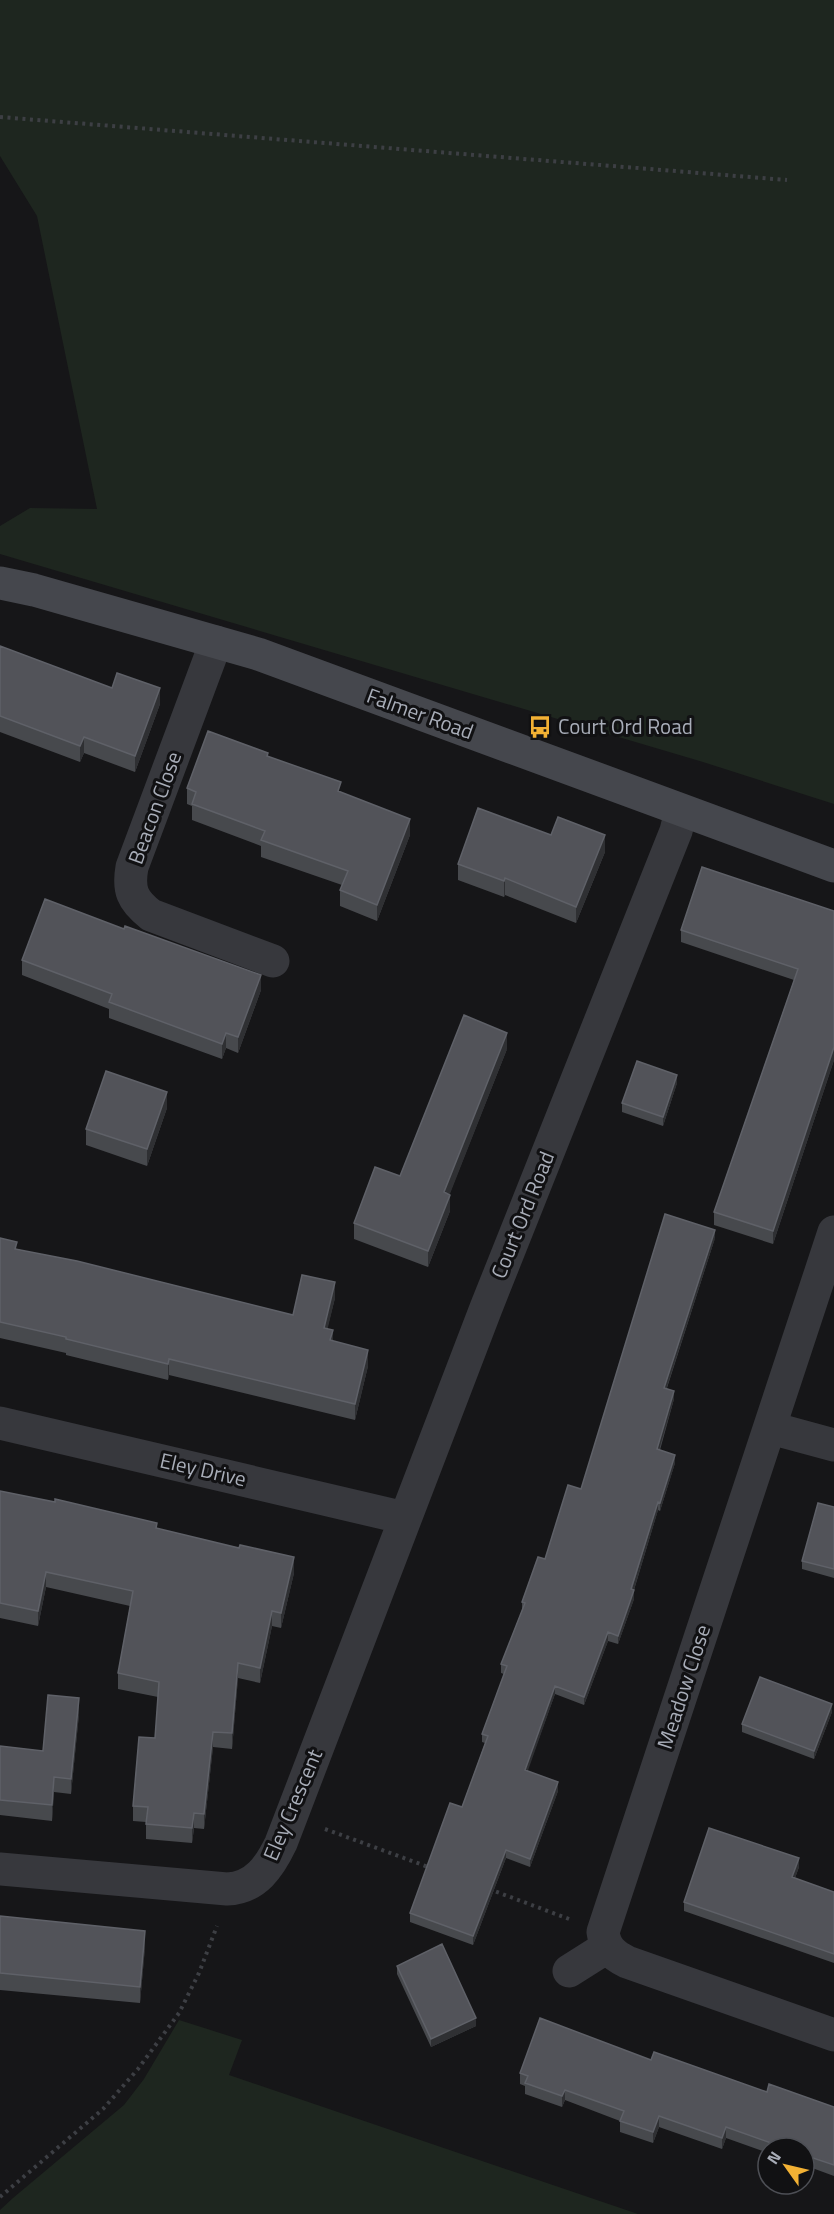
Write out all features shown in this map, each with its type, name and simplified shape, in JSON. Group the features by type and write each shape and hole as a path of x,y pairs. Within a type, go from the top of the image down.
{"main road":[{"name":"Falmer Road","path":"0,583 34,590 258,654 834,866"}],"street":[{"name":"Beacon Close","path":"216,642 132,867 130,882 139,906 151,915 273,961"},
{"name":"Court Ord Road","path":"405,1518 676,831 681,811"},
{"name":"Meadow Close","path":"605,1940 834,1232"},
{"name":"Eley Drive","path":"0,1423 405,1518"},
{"path":"771,1428 834,1445"},
{"name":"Eley Crescent","path":"0,1869 219,1889 244,1885 264,1871 275,1855 291,1817 405,1518"},
{"path":"569,1971 605,1940 617,1957 627,1962 834,2035"}],"path":[{"path":"0,117 787,180"},
{"path":"291,1817 434,1869"},
{"path":"0,2197 103,2109 138,2070 179,2013 199,1973 216,1930 219,1889"},
{"path":"489,1889 605,1940"}],"shaded area":[{"path":"0,0 834,0 834,804 703,762 0,554 0,526 30,508 97,509 37,216 0,156"},
{"path":"179,2020 242,2040 229,2075 638,2214 0,2214 0,2210 13,2198 124,2105 144,2079"}],"building":[{"path":"0,646 112,688 117,673 160,688 135,756 84,737 80,746 0,716"},
{"path":"208,731 268,753 267,756 341,782 338,791 410,819 377,905 340,890 348,871 261,840 265,831 192,804 196,792 187,788"},
{"path":"478,808 551,835 558,817 605,835 576,907 505,878 504,881 458,864"},
{"path":"702,867 834,911 834,1047 773,1231 714,1212 798,969 681,930"},
{"path":"45,899 124,929 125,926 261,975 238,1037 226,1033 222,1044 109,1002 112,994 22,960"},
{"path":"464,1015 507,1033 444,1192 450,1195 428,1251 354,1223 375,1167 400,1176"},
{"path":"637,1061 677,1075 663,1117 622,1103"},
{"path":"106,1071 167,1092 147,1149 86,1129"},
{"path":"665,1214 715,1230 664,1388 674,1391 657,1449 675,1455 660,1503 658,1502 631,1589 634,1590 618,1636 608,1632 584,1697 555,1686 525,1770 558,1782 530,1859 506,1850 473,1936 410,1913 450,1803 462,1807 488,1736 482,1734 507,1666 501,1664 525,1603 522,1602 538,1557 545,1559 568,1485 581,1489"},
{"path":"0,1238 17,1242 15,1249 77,1261 293,1315 302,1275 335,1282 324,1328 333,1330 330,1340 368,1350 355,1404 169,1359 168,1364 0,1322"},
{"path":"0,1491 55,1502 55,1499 157,1523 156,1528 239,1548 240,1545 294,1557 281,1613 272,1611 260,1668 238,1663 232,1733 213,1732 204,1814 194,1813 192,1828 146,1824 148,1807 133,1806 139,1737 155,1738 159,1682 118,1673 133,1591 46,1572 38,1611 0,1603"},
{"path":"818,1503 834,1507 834,1569 802,1561"},
{"path":"760,1677 832,1704 814,1751 742,1724"},
{"path":"48,1695 79,1698 71,1779 54,1777 52,1805 0,1800 0,1746 43,1751"},
{"path":"709,1828 799,1858 792,1877 834,1892 834,1954 684,1902"},
{"path":"0,1916 145,1931 140,1987 0,1973"},
{"path":"442,1944 476,2018 431,2039 397,1966"},
{"path":"540,2018 651,2060 654,2052 767,2092 769,2084 834,2107 834,2165 816,2159 816,2136 756,2138 726,2127 722,2138 659,2116 653,2132 620,2121 624,2111 565,2090 562,2096 525,2083 528,2076 520,2073"}],"place":[{"name":"Court Ord Road","path":"540,727"}]}
